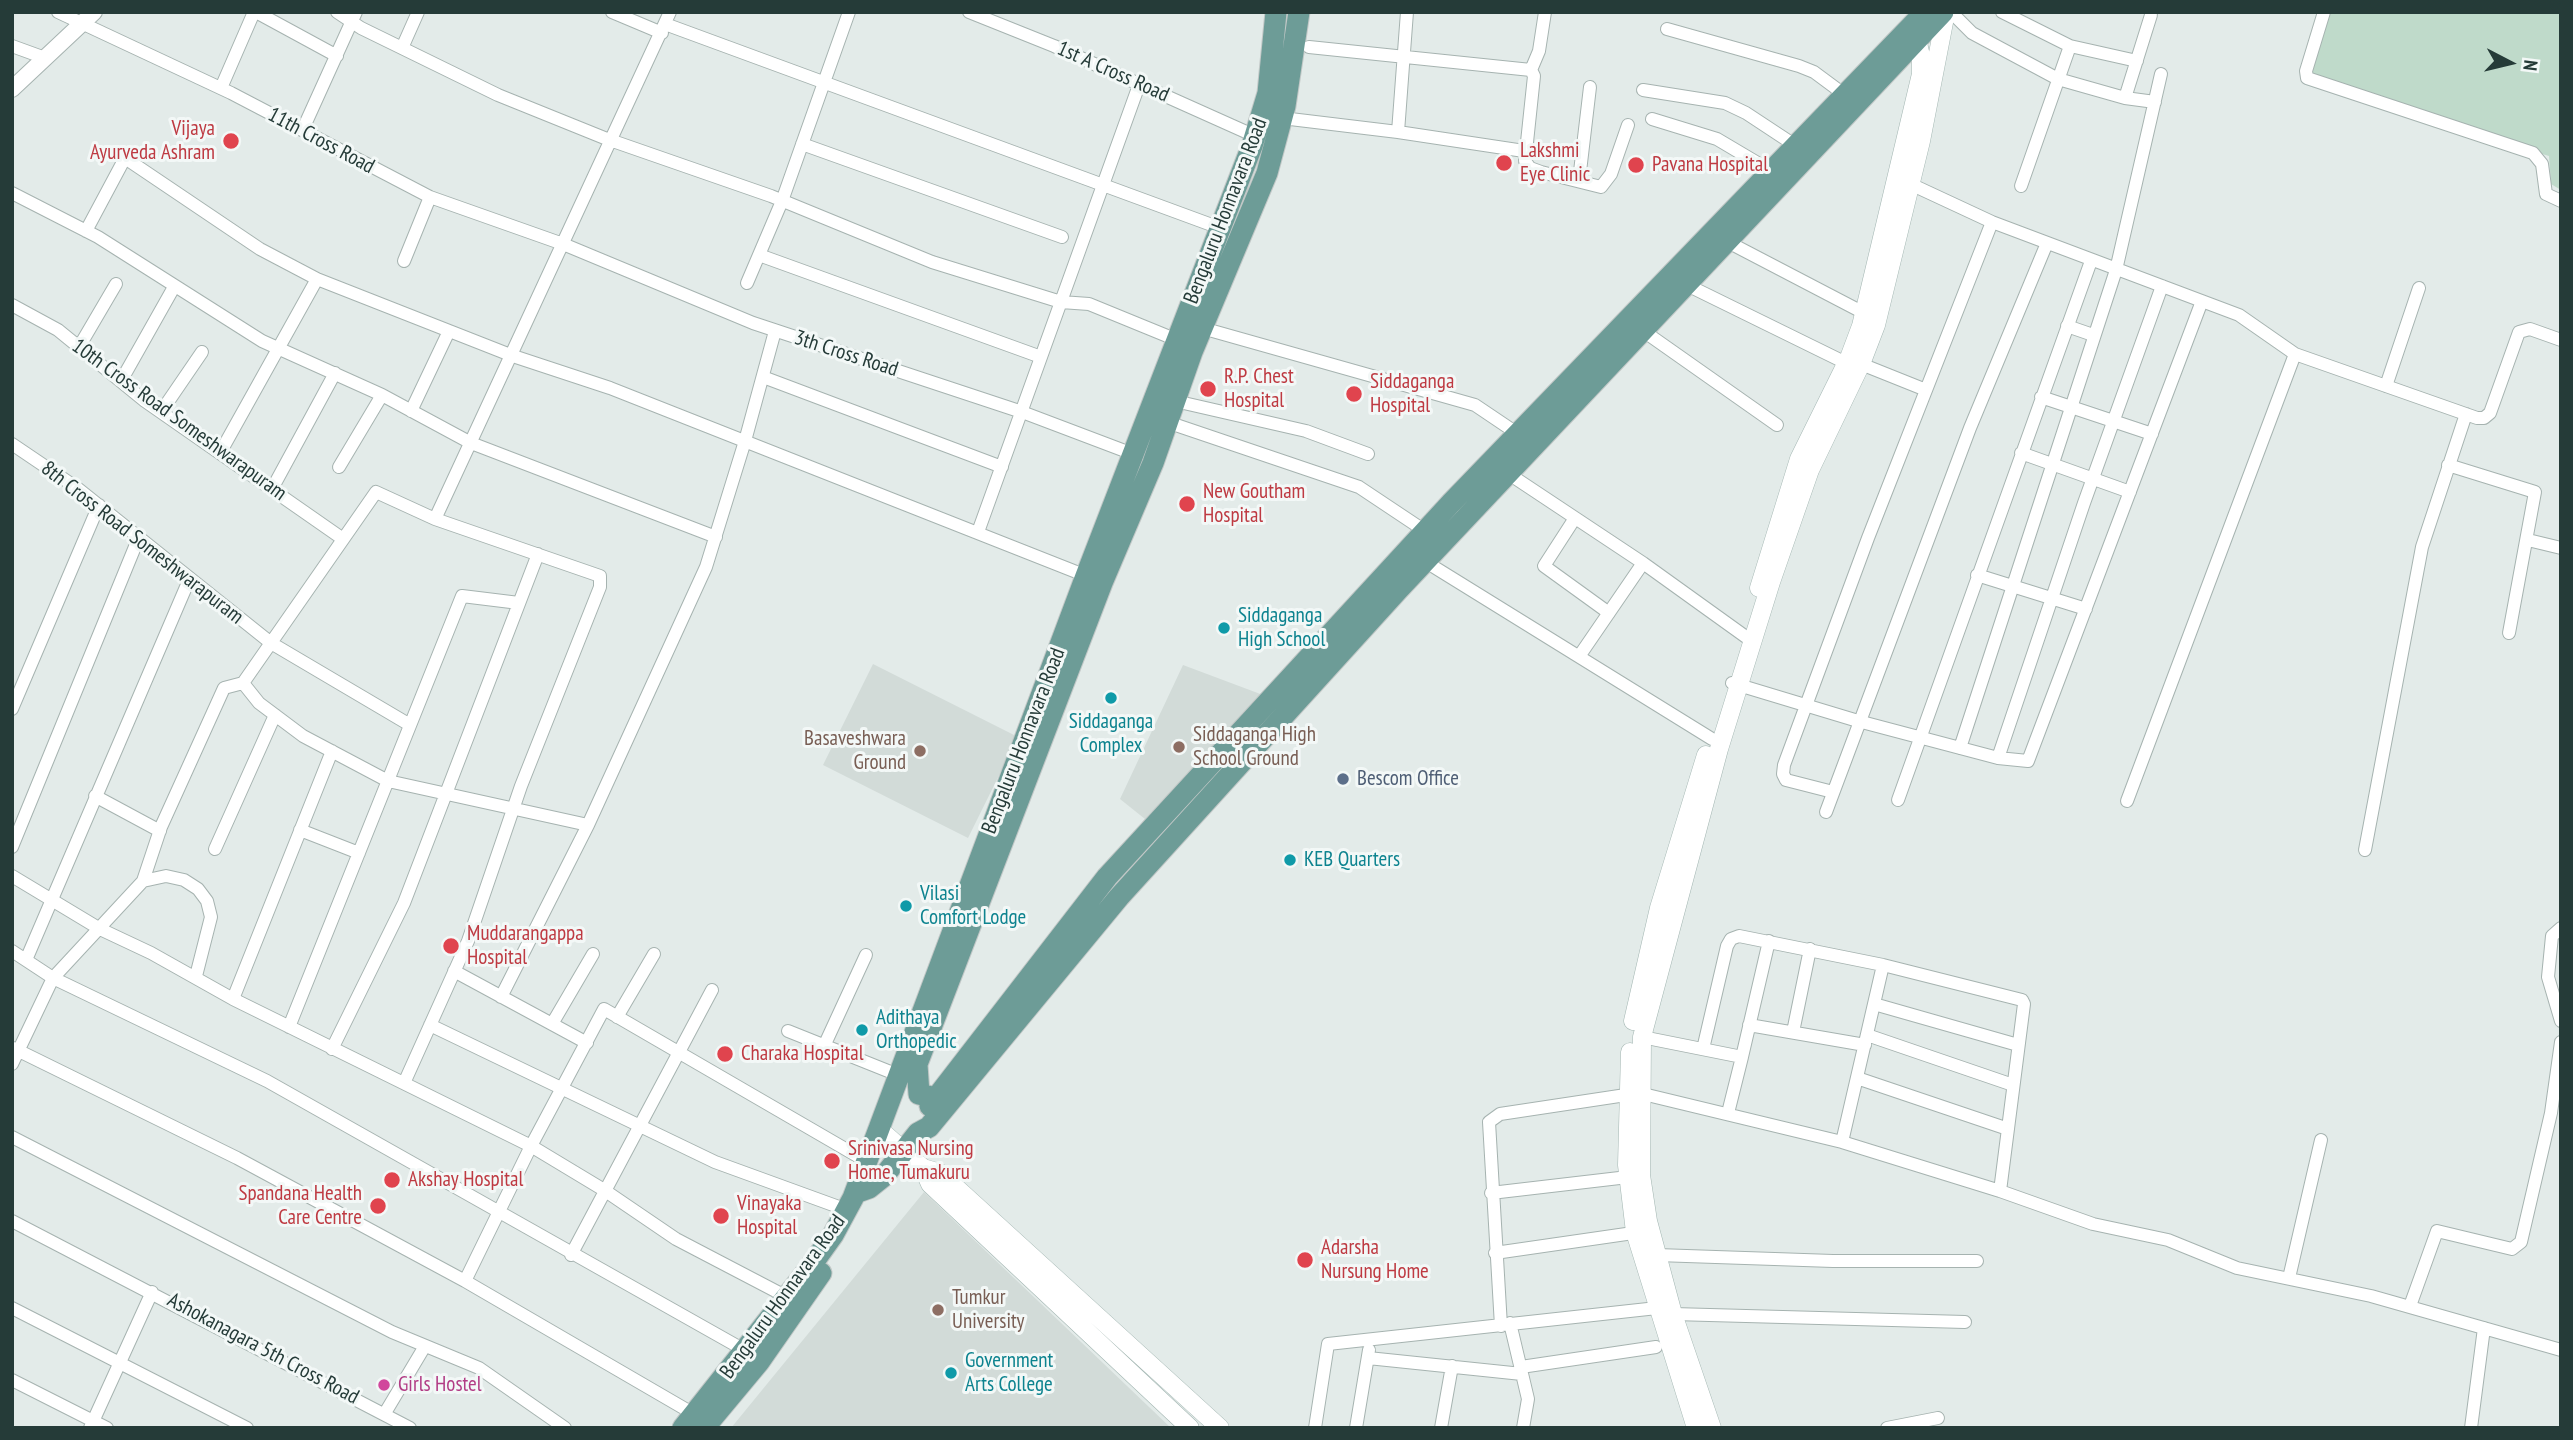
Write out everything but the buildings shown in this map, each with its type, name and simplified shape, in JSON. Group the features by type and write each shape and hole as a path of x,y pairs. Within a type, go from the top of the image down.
{"main road":[{"name":"Bengaluru Honnavara Road","path":"697,1423 746,1351 833,1235 891,1139 1094,579 1133,454 1255,136 1268,93 1276,12"},
{"name":"Bengaluru Honnavara Road","path":"697,1423 800,1307 859,1213 857,1197 866,1161 891,1139 898,1075 1094,579 1167,422 1202,328 1267,173 1282,118 1298,12"},
{"path":"918,1133 920,1119 1107,877 1425,531 1642,330 1685,284 1771,172 1845,94 1919,25 1947,12"},
{"path":"1696,1428 1628,1177 1633,1093 1632,1028 1645,960 1685,818 1798,502 1854,363 1864,313 1903,181 1947,12"},
{"path":"1712,1428 1665,1311 1657,1255 1643,1231 1633,1093 1642,1037 1746,637 1788,488 1810,433 1875,325 1903,181 1920,74 1919,25"},
{"path":"891,1139 929,1128 1119,897 1509,474 1526,440 1919,25"},
{"path":"917,1065 919,1094 936,1098"},
{"path":"891,1139 923,1168 930,1184 1190,1428"},
{"path":"923,1168 940,1173 1220,1428"}],"street":[{"name":"11th Cross Road","path":"58,12 90,18 430,197 563,244"},
{"path":"220,88 255,12 337,56"},
{"path":"337,12 354,17 402,48 498,95 612,141 782,201 932,262 1061,302 1089,304 1177,340"},
{"path":"402,48 418,12"},
{"path":"612,12 666,23 1220,228"},
{"path":"747,283 782,201 849,12"},
{"name":"1st A Cross Road","path":"969,12 1033,37 1255,136"},
{"path":"1398,131 1407,12"},
{"path":"1545,12 1539,51 1531,70 1534,76 1524,151 1525,161 1530,168 1601,187 1611,174 1628,125"},
{"path":"1947,12 1972,33 2058,79 2125,98 2155,102"},
{"path":"2002,12 2070,46 2137,61"},
{"path":"2324,12 2306,71 2307,78 2533,152 2542,164 2546,194 2561,201"},
{"path":"2125,98 2151,15"},
{"path":"303,129 354,17"},
{"path":"12,89 90,18"},
{"path":"435,519 666,23"},
{"path":"1667,29 1799,66 1814,72 1845,94"},
{"path":"12,46 45,58"},
{"path":"2021,186 2070,46"},
{"path":"1310,47 1531,70"},
{"path":"1960,748 2116,270 2161,74"},
{"path":"978,532 1139,85"},
{"path":"1579,180 1590,87"},
{"path":"1643,90 1726,103 1796,146"},
{"path":"1282,118 1398,131 1524,151"},
{"path":"1652,119 1717,139 1771,172"},
{"path":"802,144 1062,237"},
{"path":"86,231 125,158 260,249 317,279 513,356 610,388 1094,579"},
{"path":"1903,181 1992,222 2239,315 2295,354 2466,414 2484,418 2490,413 2519,332 2530,329 2561,340"},
{"path":"12,193 86,231 251,335 382,395 471,443 716,537"},
{"path":"404,261 430,197"},
{"path":"1833,792 1786,780 1783,774 1804,705 1992,222"},
{"path":"1720,237 1864,313"},
{"path":"1826,812 1970,428 2047,243"},
{"name":"3th Cross Road","path":"563,244 775,331 1021,412 1133,454"},
{"path":"759,255 1041,357"},
{"path":"1898,800 2091,261"},
{"path":"220,453 317,279"},
{"path":"79,347 116,284"},
{"path":"1685,284 1854,363 1926,390"},
{"path":"1998,758 2093,478 2162,286"},
{"path":"121,382 174,287"},
{"path":"2386,386 2419,288"},
{"path":"1735,684 1858,721 1998,758 2028,761 2202,301"},
{"name":"10th Cross Road Someshwarapuram","path":"12,305 58,330 161,412 343,539"},
{"path":"2067,326 2093,335"},
{"path":"1202,328 1475,405 1526,440"},
{"path":"1642,330 1777,425"},
{"path":"411,411 449,331"},
{"path":"501,997 587,825 694,595 716,537 775,331"},
{"path":"161,412 202,352"},
{"path":"2127,801 2295,354"},
{"path":"272,489 335,373"},
{"path":"763,377 1002,467"},
{"path":"339,467 382,395"},
{"path":"2041,397 2152,434"},
{"path":"1175,401 1315,434 1368,454"},
{"path":"2365,850 2419,558 2466,414"},
{"path":"1167,422 1359,487 1425,531"},
{"name":"8th Cross Road Someshwarapuram","path":"13,447 99,505 189,580 271,643 411,725"},
{"path":"2021,453 2130,492"},
{"path":"2448,465 2535,492 2509,633"},
{"path":"1509,474 1643,563 1746,637"},
{"path":"12,1064 15,1048 52,978 143,881 160,831 224,688 243,683 376,492 435,519 591,570 600,576 600,587 454,971 405,1081"},
{"path":"12,709 99,505"},
{"path":"1575,517 1544,566 1609,613"},
{"path":"12,847 139,537"},
{"path":"2528,540 2561,548"},
{"path":"332,1049 404,903 538,554"},
{"path":"1426,562 1712,739"},
{"path":"1580,655 1643,563"},
{"path":"1977,575 2014,589 2086,609"},
{"path":"26,960 189,580"},
{"path":"289,1027 462,596 519,603"},
{"path":"243,683 259,703 275,715 332,751 388,781 587,825"},
{"path":"215,849 275,715"},
{"path":"233,999 332,751"},
{"path":"95,796 160,831"},
{"path":"300,830 359,853"},
{"path":"12,876 100,929 196,976 233,999 332,1049 405,1081 531,1146 684,1243 788,1297"},
{"path":"143,881 166,876 184,880 198,889 207,901 211,917 196,976"},
{"path":"2561,928 2552,936 2548,977 2561,1021"},
{"path":"1703,1049 1731,939 1739,936 1883,965 2022,1000 2000,1191"},
{"path":"1728,1114 1769,941"},
{"path":"1793,1032 1810,949"},
{"path":"12,951 52,978 267,1082 499,1215 746,1351"},
{"path":"552,1024 593,954"},
{"path":"617,1017 654,954"},
{"path":"825,1044 866,955"},
{"path":"1842,1142 1883,965"},
{"path":"454,971 587,1043"},
{"path":"571,1255 712,990"},
{"path":"1874,1004 2018,1045"},
{"path":"465,1281 531,1146 564,1089 604,1009 866,1161"},
{"path":"1749,1024 1866,1040 2013,1085"},
{"path":"430,1025 737,1172 857,1197"},
{"path":"788,1031 898,1075"},
{"path":"1642,1037 1742,1057"},
{"path":"2410,1306 2437,1231 2512,1249 2521,1242 2551,1113 2561,1042"},
{"path":"15,1048 237,1158 465,1281 697,1423"},
{"path":"1857,1078 2008,1129"},
{"path":"1523,1428 1528,1399 1506,1324 1495,1253 1487,1131 1489,1122 1500,1114 1633,1093 1842,1142 2000,1191 2093,1224 2168,1240 2237,1268 2410,1306 2561,1350"},
{"path":"12,1137 392,1332 479,1368 565,1428"},
{"path":"2290,1278 2321,1140"},
{"path":"1492,1193 1628,1177"},
{"name":"Ashokanagara 5th Cross Road","path":"12,1221 410,1428"},
{"path":"1495,1253 1643,1231"},
{"path":"1657,1255 1833,1261 1977,1261"},
{"path":"92,1423 152,1292"},
{"path":"12,1308 247,1428"},
{"path":"1315,1428 1328,1344 1506,1324 1665,1311 1965,1322"},
{"path":"2471,1428 2484,1328"},
{"path":"1356,1428 1371,1340"},
{"path":"385,1413 425,1346"},
{"path":"1368,1358 1521,1370 1656,1347"},
{"path":"1441,1428 1452,1366"},
{"path":"12,1380 92,1423 107,1428"},
{"path":"1887,1428 1938,1418"}],"shaded area":[{"name":"Basaveshwara Ground","path":"873,664 1018,737 968,838 823,765"},
{"name":"Siddaganga High School Ground","path":"1183,665 1263,695 1145,819 1120,799"},
{"name":"Tumkur University","path":"924,1192 1171,1428 731,1428"}],"green space":[{"path":"2322,12 2561,12 2561,190 2551,184 2549,156 2301,81"}],"place":[{"name":"Vijaya Ayurveda Ashram","path":"231,141"},
{"name":"Lakshmi Eye Clinic","path":"1504,163"},
{"name":"Pavana Hospital","path":"1636,165"},
{"name":"R.P. Chest Hospital","path":"1208,389"},
{"name":"Siddaganga Hospital","path":"1354,394"},
{"name":"New Goutham Hospital","path":"1187,504"},
{"name":"Siddaganga High School","path":"1224,628"},
{"name":"Siddaganga Complex","path":"1111,698"},
{"name":"Siddaganga High School Ground","path":"1179,747"},
{"name":"Basaveshwara Ground","path":"920,751"},
{"name":"Bescom Office","path":"1343,779"},
{"name":"KEB Quarters","path":"1290,860"},
{"name":"Vilasi Comfort Lodge","path":"906,906"},
{"name":"Muddarangappa Hospital","path":"451,946"},
{"name":"Adithaya Orthopedic","path":"862,1030"},
{"name":"Charaka Hospital","path":"725,1054"},
{"name":"Srinivasa Nursing Home, Tumakuru","path":"832,1161"},
{"name":"Akshay Hospital","path":"392,1180"},
{"name":"Spandana Health Care Centre","path":"378,1206"},
{"name":"Vinayaka Hospital","path":"721,1216"},
{"name":"Adarsha Nursung Home","path":"1305,1260"},
{"name":"Tumkur University","path":"938,1310"},
{"name":"Government Arts College","path":"951,1373"},
{"name":"Girls Hostel","path":"384,1385"}]}
